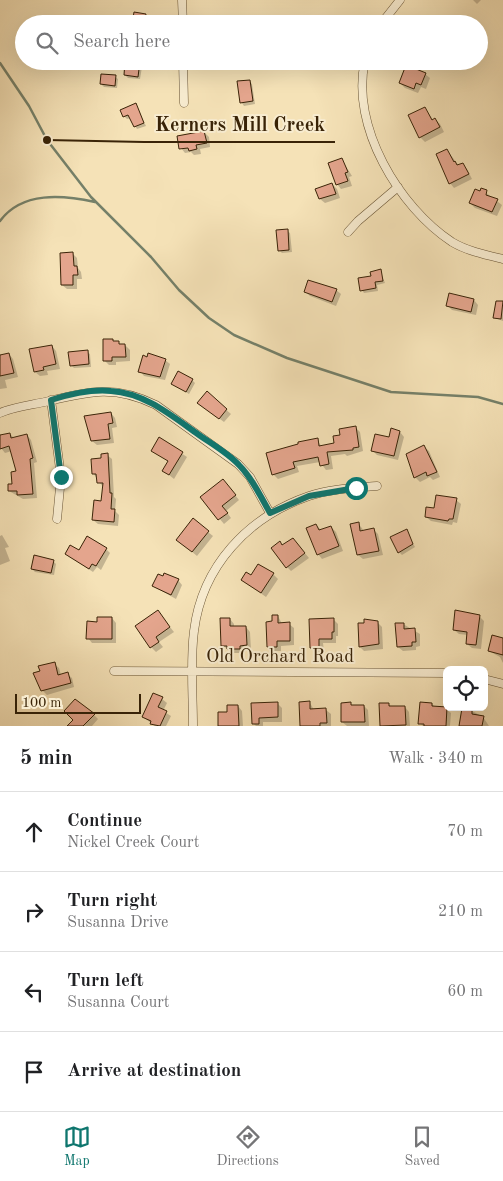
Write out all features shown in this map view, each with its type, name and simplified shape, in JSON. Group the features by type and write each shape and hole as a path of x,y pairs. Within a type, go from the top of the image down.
{"street":[{"path":"182,0 183,15"},
{"path":"388,15 400,0"},
{"path":"183,70 184,103"},
{"path":"364,70 362,87 368,129 398,187 416,211 452,242 472,251 503,259"},
{"path":"348,232 398,187"},
{"path":"0,413 96,390 113,391 142,398 238,464 250,477 270,513"},
{"path":"51,400 61,477 57,519"},
{"path":"193,726 192,673 194,630 207,582 220,560 234,543 270,513 309,496 377,486"},
{"name":"Old Orchard Road","path":"114,671 192,673 443,673"},
{"path":"488,679 503,684"}],"building":[{"path":"134,12 146,14 146,15 134,15"},
{"path":"124,70 139,70 138,77 124,75"},
{"path":"404,70 418,70 426,73 421,85 416,83 414,89 399,83"},
{"path":"101,74 116,75 115,86 100,84"},
{"path":"250,80 253,101 240,103 237,81"},
{"path":"136,103 144,123 134,127 128,115 123,117 120,110"},
{"path":"425,107 432,120 435,118 440,127 419,138 408,115"},
{"path":"204,131 207,143 196,145 197,149 189,151 188,148 179,149 177,136"},
{"path":"447,149 454,162 457,165 463,163 469,174 449,184 436,154"},
{"path":"342,158 348,172 345,173 348,181 336,185 328,163"},
{"path":"332,183 336,194 319,199 315,189"},
{"path":"481,188 487,190 486,195 498,199 492,212 469,203 475,189 480,191"},
{"path":"288,229 289,250 278,251 276,230"},
{"path":"73,252 74,266 77,266 78,275 73,275 73,285 61,285 60,253"},
{"path":"381,269 383,281 375,282 376,288 360,291 358,278 371,276 370,272"},
{"path":"308,280 337,289 332,302 304,292"},
{"path":"449,293 474,299 471,312 446,306"},
{"path":"496,301 503,301 501,319 493,318"},
{"path":"103,339 113,339 113,341 119,341 119,344 125,344 126,357 112,357 112,361 103,361"},
{"path":"52,345 56,364 43,367 44,370 34,372 29,349"},
{"path":"88,350 89,364 70,366 68,352"},
{"path":"9,353 14,373 0,376 0,355"},
{"path":"148,353 166,359 160,377 138,372 143,355 147,357"},
{"path":"178,371 193,379 186,392 171,384"},
{"path":"207,391 227,409 219,419 197,403"},
{"path":"111,412 113,423 108,424 110,439 91,441 84,416"},
{"path":"356,426 359,447 353,448 353,450 327,452 329,464 320,466 318,457 293,462 295,468 272,475 266,453 298,444 298,442 318,438 319,446 334,443 333,436 340,435 339,429"},
{"path":"391,428 400,431 394,456 371,451 375,434 389,437"},
{"path":"10,433 11,438 27,434 33,458 30,459 33,494 17,495 17,491 8,491 8,484 12,484 11,472 16,471 9,446 0,449 0,435"},
{"path":"159,437 183,452 169,475 162,471 168,461 151,451"},
{"path":"424,445 437,472 427,476 426,472 414,478 406,454"},
{"path":"108,453 110,493 112,493 111,509 115,509 114,522 92,520 94,500 101,501 103,483 97,483 96,474 92,474 91,459 101,458 101,454"},
{"path":"223,479 236,495 222,506 228,513 218,520 200,497"},
{"path":"436,495 457,498 453,519 448,521 425,517 426,507 434,508"},
{"path":"193,518 209,531 192,552 176,540"},
{"path":"359,522 360,531 374,528 379,551 357,555 350,524"},
{"path":"316,524 319,530 331,526 339,546 317,555 306,528"},
{"path":"407,529 413,544 398,553 390,537"},
{"path":"87,536 107,548 96,566 92,564 89,569 65,554 70,545 79,550"},
{"path":"293,538 305,553 286,568 271,548 280,541 282,545"},
{"path":"34,555 54,560 51,573 31,569"},
{"path":"258,564 274,573 261,593 241,580 246,572 251,575"},
{"path":"164,573 179,579 171,595 152,586 158,574 163,576"},
{"path":"158,610 170,627 156,637 159,642 150,648 135,626"},
{"path":"455,610 480,615 476,645 466,644 467,632 453,630"},
{"path":"272,615 278,615 278,623 290,622 290,641 277,641 277,647 267,647 266,622 272,621"},
{"path":"97,617 112,617 112,639 86,639 87,621 97,622"},
{"path":"220,618 230,618 230,626 246,626 247,645 240,646 240,649 227,649 227,646 221,646"},
{"path":"334,618 332,639 319,639 319,648 310,648 309,619"},
{"path":"364,619 378,621 379,644 359,647 358,623 364,623"},
{"path":"395,623 404,623 404,629 415,628 416,642 412,642 412,646 397,647"},
{"path":"492,635 503,638 503,655 488,651"},
{"path":"55,662 58,675 68,672 71,683 41,691 33,673 40,671 38,666"},
{"path":"153,693 163,697 158,707 167,711 160,726 150,724 151,721 142,717"},
{"path":"75,699 95,714 83,726 67,726 73,720 64,711"},
{"path":"310,701 310,709 326,708 327,723 320,723 320,726 300,726 299,702"},
{"path":"278,702 278,717 259,718 259,724 252,724 251,703"},
{"path":"351,702 351,705 364,705 365,722 341,722 341,703"},
{"path":"420,702 432,703 432,706 443,707 443,711 447,711 446,726 424,726 424,724 418,724"},
{"path":"379,703 389,703 389,706 405,706 406,725 380,726"},
{"path":"227,705 238,705 239,726 218,726 218,712 227,712"},
{"path":"462,711 472,711 472,714 484,716 482,726 459,726"}],"waterway":[{"path":"0,63 29,106 47,140 91,197 151,257 179,290 209,318 234,335 287,358 391,392 478,397 503,404"},
{"path":"0,221 9,211 31,200 57,197 95,202"}],"place":[{"name":"Kerners Mill Creek","path":"47,140"}],"route":[{"path":"61,477 51,400 96,390 113,391 142,398 156,405 221,450 250,477 270,513 309,496 356,488"}]}
